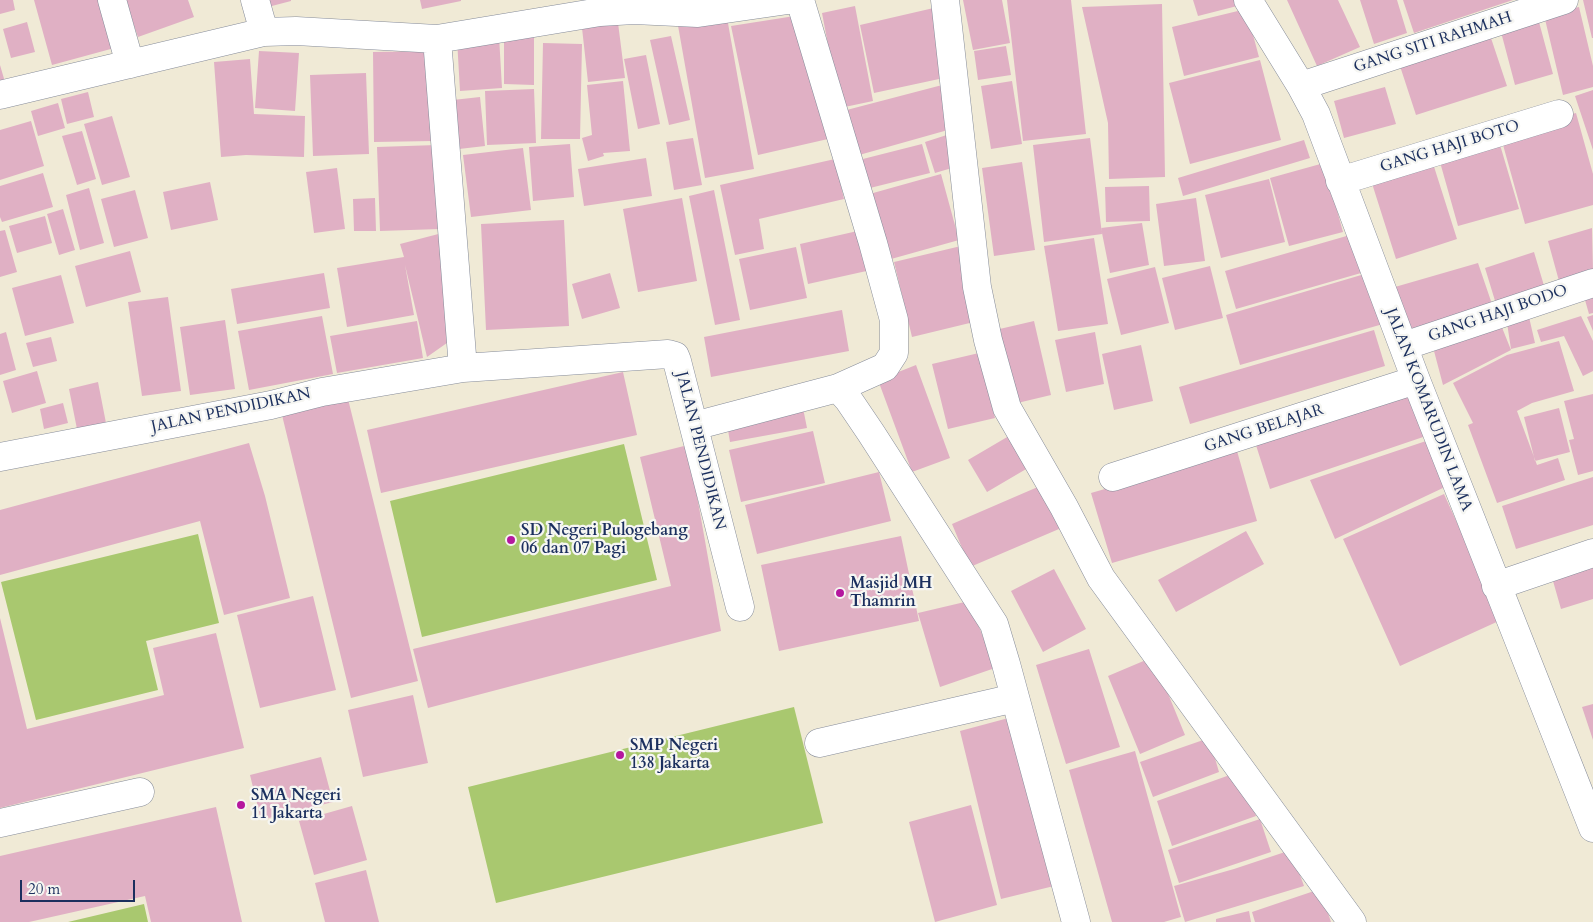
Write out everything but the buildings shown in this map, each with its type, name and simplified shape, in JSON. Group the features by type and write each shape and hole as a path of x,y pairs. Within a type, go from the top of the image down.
{"street":[{"path":"112,0 130,64"},
{"path":"255,0 264,32"},
{"path":"0,95 264,32 296,31 437,39 600,12 634,10 698,13 788,0"},
{"path":"694,426 838,388 885,367 894,353 894,320 873,243 800,0"},
{"path":"945,0 977,287 988,340 1007,408 1064,507 1100,578 1352,922"},
{"name":"JALAN KOMARUDIN LAMA","path":"1248,0 1301,86 1316,114 1330,147 1340,181 1416,380 1593,828"},
{"name":"GANG SITI RAHMAH","path":"1301,86 1564,0"},
{"path":"437,39 463,368"},
{"name":"GANG HAJI BOTO","path":"1340,181 1559,114"},
{"name":"GANG HAJI BODO","path":"1404,346 1593,283"},
{"name":"JALAN PENDIDIKAN","path":"0,457 271,405 322,392 463,368 668,354 675,356 677,361 740,607"},
{"name":"GANG BELAJAR","path":"1113,477 1416,380"},
{"path":"838,388 848,399 871,433 994,624 1016,698 1076,922"},
{"path":"1496,586 1593,553"},
{"path":"819,743 1016,698"},
{"path":"0,823 140,792"}],"green space":[{"path":"624,444 657,580 422,637 390,501"},
{"path":"198,534 219,623 146,641 158,690 36,720 1,582"},
{"path":"794,707 823,823 496,903 468,787"},
{"path":"144,904 148,922 68,922"}],"place":[{"name":"SD Negeri Pulogebang 06 dan 07 Pagi","path":"511,540"},
{"name":"Masjid MH Thamrin","path":"840,593"},
{"name":"SMP Negeri 138 Jakarta","path":"620,755"},
{"name":"SMA Negeri 11 Jakarta","path":"241,805"}]}
